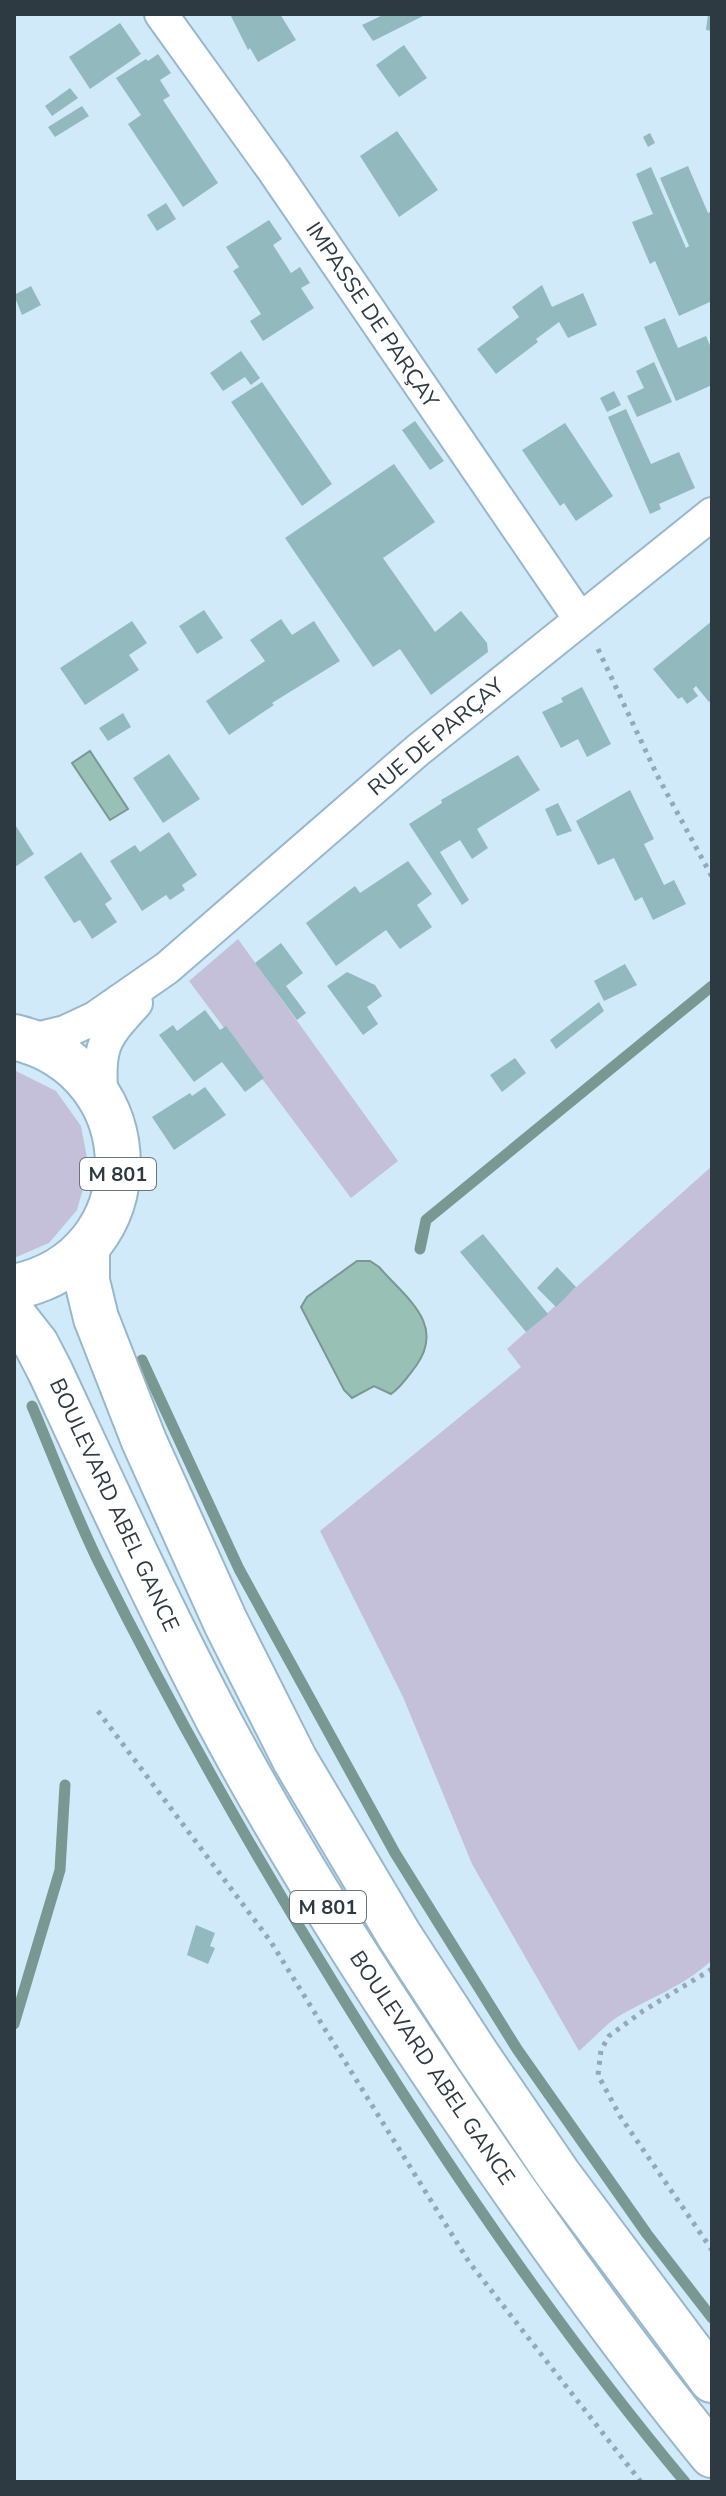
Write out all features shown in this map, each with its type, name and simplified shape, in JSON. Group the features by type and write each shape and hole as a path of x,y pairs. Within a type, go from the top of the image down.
{"main road":[{"name":"M 801","path":"14,1287 50,1275 87,1247 108,1213 118,1174 116,1134 101,1096 70,1062 50,1049 21,1039"},
{"name":"BOULEVARD ABEL GANCE","path":"87,1247 87,1281 93,1309 139,1428 226,1623 295,1760 399,1935 477,2055 558,2174 712,2380"},
{"name":"BOULEVARD ABEL GANCE","path":"14,1316 36,1344 50,1371 142,1568 221,1725 359,1959 520,2200 712,2455"}],"street":[{"name":"IMPASSE DE PARÇAY","path":"161,14 274,171 580,619"},
{"name":"RUE DE PARÇAY","path":"21,1039 65,1032 95,1018 167,968 418,750 712,514"},
{"name":"RUE DE PARÇAY","path":"101,1096 102,1051 109,1032 167,968"}],"path":[{"path":"580,619 599,651 657,775 712,877"},
{"path":"98,1711 271,1942 469,2262 641,2482"},
{"path":"712,1969 622,2025 609,2036 598,2063 598,2075 604,2091 712,2250"}],"shaded area":[{"path":"90,751 128,809 110,820 72,763"},
{"path":"238,939 398,1161 351,1198 189,981"},
{"path":"14,1070 56,1091 81,1126 89,1168 77,1210 49,1243 14,1258"},
{"path":"712,1166 712,1960 678,1985 616,2018 579,2051 472,1864 403,1697 320,1531 521,1367 507,1349"},
{"path":"357,1261 370,1261 379,1267 419,1312 425,1324 427,1337 424,1351 416,1366 391,1394 374,1386 352,1398 344,1390 301,1307 307,1297"}],"building":[{"path":"230,14 280,14 296,40 258,62 250,48 248,50"},
{"path":"385,14 427,14 373,41 362,25"},
{"path":"708,14 712,14 712,31 706,30"},
{"path":"120,23 141,54 90,89 69,57"},
{"path":"404,45 427,78 399,97 376,65"},
{"path":"158,54 171,73 160,80 170,96 163,100 218,183 183,207 128,124 141,115 116,78"},
{"path":"70,88 78,98 52,116 45,106"},
{"path":"82,106 89,116 55,137 48,127"},
{"path":"397,131 438,190 399,217 360,156"},
{"path":"650,133 655,143 648,147 643,137"},
{"path":"688,166 708,213 712,211 712,301 679,316 655,261 650,264 632,222 653,214 636,174 651,167 686,248 689,246 660,178"},
{"path":"166,203 176,219 157,231 147,215"},
{"path":"269,220 282,239 273,245 291,273 300,267 310,283 301,288 314,308 263,341 250,321 261,314 233,271 239,267 226,247"},
{"path":"542,285 552,307 583,293 597,325 568,338 559,322 496,374 477,349 519,317 512,307"},
{"path":"31,286 41,305 22,315 14,295"},
{"path":"665,318 678,348 706,336 712,350 712,385 676,401 644,327"},
{"path":"241,351 260,378 251,385 245,377 223,391 210,373"},
{"path":"654,362 672,402 637,417 627,396 644,388 636,371"},
{"path":"262,382 332,484 302,506 231,402"},
{"path":"614,391 621,405 607,412 600,398"},
{"path":"626,409 651,464 679,452 695,488 659,504 661,509 650,514 608,417"},
{"path":"415,421 444,461 430,470 402,430"},
{"path":"565,423 613,496 576,521 564,503 560,506 522,450"},
{"path":"394,464 435,522 383,558 435,632 461,611 487,643 488,652 431,695 400,649 373,667 285,538"},
{"path":"204,610 223,638 197,654 179,626"},
{"path":"281,619 292,635 314,621 340,661 272,703 274,705 229,735 206,701 265,661 250,640"},
{"path":"132,621 147,643 129,655 139,670 85,705 60,668"},
{"path":"712,621 712,700 709,702 696,686 693,689 698,696 687,704 682,697 678,699 653,669"},
{"path":"582,687 611,744 587,757 578,739 561,748 542,712 563,702 561,698"},
{"path":"123,713 131,727 108,741 99,728"},
{"path":"169,754 200,799 163,823 133,778"},
{"path":"518,755 540,790 477,829 488,848 472,859 460,840 440,852 469,900 462,905 409,824 442,803 441,800"},
{"path":"630,790 654,839 644,844 664,885 674,880 686,904 653,920 642,897 635,901 614,858 598,865 576,821"},
{"path":"558,803 572,831 557,836 545,809"},
{"path":"14,823 34,854 15,867 14,865"},
{"path":"169,832 197,875 182,885 185,890 170,900 166,895 142,911 110,861 135,845 140,852"},
{"path":"81,852 112,899 105,904 117,922 92,939 80,920 74,923 44,877"},
{"path":"408,861 432,894 417,905 432,927 400,949 386,930 336,966 306,923 355,886 360,893"},
{"path":"281,943 303,973 286,986 306,1013 297,1020 255,963"},
{"path":"625,964 637,985 604,1001 594,981"},
{"path":"347,972 375,985 382,996 367,1007 378,1024 363,1035 327,986"},
{"path":"599,1002 604,1011 556,1049 550,1040"},
{"path":"205,1010 220,1030 226,1026 264,1078 245,1092 222,1062 194,1082 159,1035 173,1025 177,1031"},
{"path":"515,1058 526,1073 502,1092 490,1075"},
{"path":"205,1087 226,1115 174,1150 152,1117"},
{"path":"483,1234 548,1314 526,1332 460,1252"},
{"path":"557,1267 576,1287 556,1307 537,1288"},
{"path":"196,1925 215,1933 210,1946 215,1948 208,1964 187,1955"}],"waterway":[{"path":"420,1249 426,1220 712,986"},
{"path":"142,1360 239,1569 395,1853 517,2049 647,2234 712,2318"},
{"path":"32,1406 81,1524 127,1618 215,1782 309,1942 380,2058 504,2244 592,2365 685,2482"},
{"path":"14,2024 60,1870 65,1785"}]}
